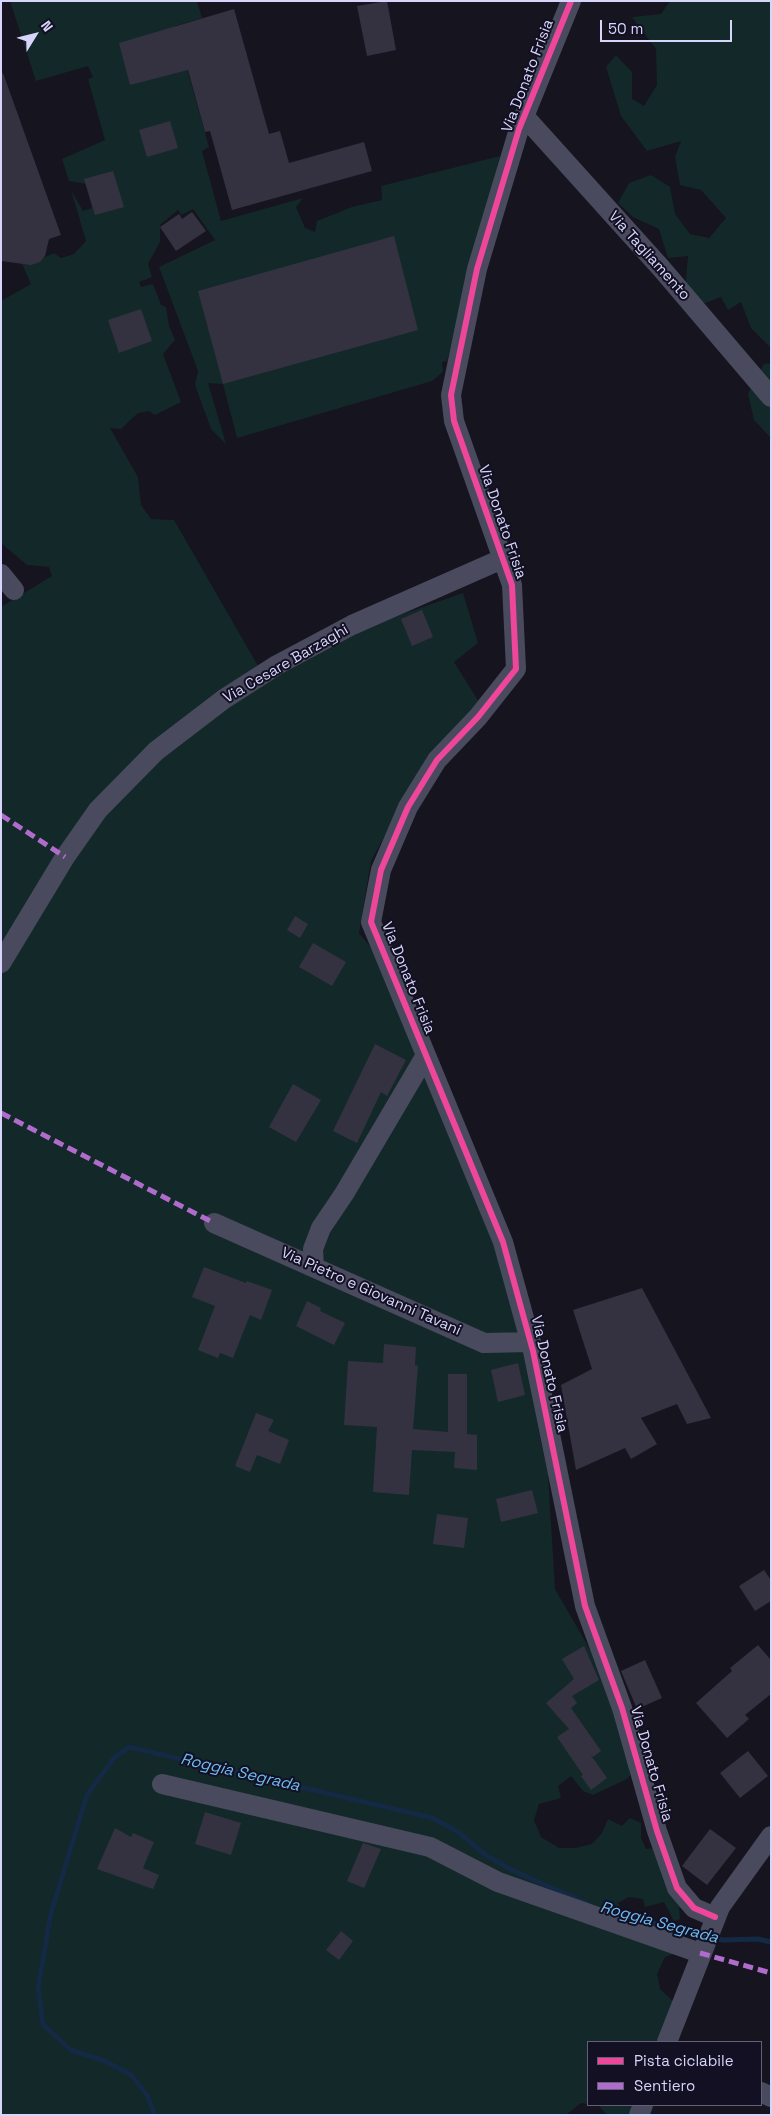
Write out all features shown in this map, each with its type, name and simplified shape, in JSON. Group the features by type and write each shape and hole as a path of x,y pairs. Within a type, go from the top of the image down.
{"street":[{"name":"Via Donato Frisia","path":"571,1 524,116 477,269 451,395 454,421 512,585 516,669 478,717 438,760 408,807 381,870 371,922 503,1242 531,1342 585,1606 622,1708 657,1830 677,1888 694,1908 713,1922"},
{"name":"Via Tagliamento","path":"524,116 661,268 771,397"},
{"name":"Via Cesare Barzaghi","path":"1,964 64,857 120,786 156,750 224,699 277,665 352,625 502,559"},
{"path":"1,574 14,590"},
{"path":"314,1267 313,1249 320,1228 344,1194 426,1055"},
{"name":"Via Pietro e Giovanni Tavani","path":"214,1223 484,1343 531,1342"},
{"path":"162,1784 430,1847 498,1882 701,1950"},
{"path":"666,2041 713,1922 771,1836"}],"green space":[{"path":"10,1 197,1 202,18 175,26 209,147 202,151 221,221 303,198 296,207 305,228 315,232 317,221 352,207 382,200 381,186 500,156 447,361 442,362 443,372 432,381 237,438 223,384 208,383 226,444 211,429 195,385 198,371 159,267 215,240 193,209 181,215 178,210 160,225 160,242 148,264 152,277 139,282 141,287 153,284 161,305 166,307 169,326 175,340 163,354 181,402 155,415 149,411 138,413 121,429 110,428 138,477 141,505 151,519 174,520 265,678 352,632 463,593 478,643 454,662 479,702 424,764 371,861 359,933 374,951 516,1299 548,1474 555,1589 607,1679 634,1771 627,1779 593,1795 583,1791 571,1776 558,1786 561,1798 539,1804 534,1820 541,1837 559,1848 576,1848 592,1844 602,1833 608,1819 622,1826 630,1818 641,1823 641,1838 646,1849 654,1848 685,1908 679,1908 680,1919 674,1921 664,1902 645,1907 643,1899 629,1897 618,1903 628,1918 678,1934 677,1953 665,1957 657,1974 660,1989 673,2001 658,2041 587,2041 587,2104 581,2103 566,2115 1,2115 1,607 52,576 49,567 27,565 1,543 1,301 31,284 22,264 32,263 54,253 61,258 74,254 86,241 71,190 83,211 92,208 86,184 69,181 62,159 105,140 88,79 93,77 88,66 36,81"},
{"path":"670,1 771,1 771,348 751,328 741,302 728,310 721,297 703,304 685,290 688,256 668,258 659,229 633,217 618,203 629,183 651,175 670,187 675,214 690,234 709,238 726,218 701,190 680,185 675,157 681,141 647,151 621,116 606,67 616,55 632,72 632,99 644,106 657,85 656,49 632,17 661,14"},
{"path":"771,363 770,437 754,420 748,394 764,364"},
{"path":"599,2106 634,2106 631,2115 607,2115"}],"building":[{"path":"387,1 396,50 367,56 357,6"},
{"path":"234,9 269,134 280,131 289,163 364,142 372,171 232,210 210,131 205,132 188,70 130,85 119,43"},
{"path":"3,73 61,235 49,239 45,256 40,262 31,265 1,261 1,74"},
{"path":"170,121 178,148 147,157 139,130"},
{"path":"113,171 124,207 95,215 84,179"},
{"path":"192,212 206,231 176,251 160,227 179,214 182,219"},
{"path":"394,236 418,330 223,384 198,291"},
{"path":"141,309 152,341 119,353 108,320"},
{"path":"422,610 433,637 412,646 401,619"},
{"path":"295,916 308,924 300,938 287,930"},
{"path":"313,943 346,962 332,986 299,967"},
{"path":"375,1044 406,1060 387,1096 381,1092 357,1143 333,1131"},
{"path":"293,1084 321,1100 296,1142 269,1127"},
{"path":"204,1267 246,1283 247,1281 272,1290 261,1320 250,1315 233,1358 220,1353 218,1358 198,1350 215,1306 192,1297"},
{"path":"642,1288 711,1418 687,1424 677,1404 641,1418 657,1444 631,1459 625,1448 576,1470 561,1385 592,1369 573,1310"},
{"path":"307,1301 321,1308 320,1311 345,1323 334,1345 296,1326"},
{"path":"384,1344 416,1347 415,1365 418,1366 413,1429 448,1432 448,1374 467,1374 467,1434 477,1435 477,1470 454,1468 455,1452 412,1450 409,1495 373,1492 377,1427 344,1425 348,1361 383,1363"},
{"path":"518,1363 525,1395 498,1402 491,1370"},
{"path":"256,1413 274,1420 268,1431 289,1440 280,1464 257,1455 250,1472 235,1466"},
{"path":"532,1490 538,1513 501,1522 496,1499"},
{"path":"437,1514 468,1518 464,1548 433,1544"},
{"path":"764,1570 771,1580 771,1601 755,1611 739,1586"},
{"path":"758,1645 771,1660 771,1694 745,1715 749,1719 727,1738 696,1703 732,1671 730,1668"},
{"path":"584,1646 599,1680 572,1696 577,1703 571,1708 601,1751 593,1757 590,1754 607,1778 591,1790 557,1737 569,1729 546,1703 574,1679 562,1659"},
{"path":"645,1660 662,1698 637,1709 621,1671"},
{"path":"748,1751 768,1776 740,1798 720,1773"},
{"path":"205,1812 241,1823 231,1855 195,1844"},
{"path":"115,1828 131,1837 133,1833 154,1842 143,1868 159,1875 153,1889 97,1869"},
{"path":"710,1829 736,1848 707,1885 682,1866"},
{"path":"363,1843 381,1849 364,1888 347,1881"},
{"path":"341,1931 353,1941 339,1960 326,1950"}],"waterway":[{"name":"Roggia Segrada","path":"155,2115 147,2095 131,2075 105,2061 71,2050 43,2025 38,1988 51,1913 87,1795 114,1758 129,1747 433,1818 458,1832 487,1856 512,1870 588,1904"},
{"name":"Roggia Segrada","path":"610,1912 704,1936"},
{"name":"Roggia Segrada","path":"712,1938 723,1940 758,1939 771,1942"}],"marked path":[{"path":"1,815 65,857"},
{"path":"1,1113 214,1223"},
{"path":"700,1953 771,1973"}],"cycle path":[{"path":"571,1 519,129 477,269 451,395 454,421 512,585 516,669 478,717 437,760 408,807 381,870 371,922 503,1242 533,1351 585,1606 622,1708 657,1831 677,1888 694,1908 715,1917"}]}
